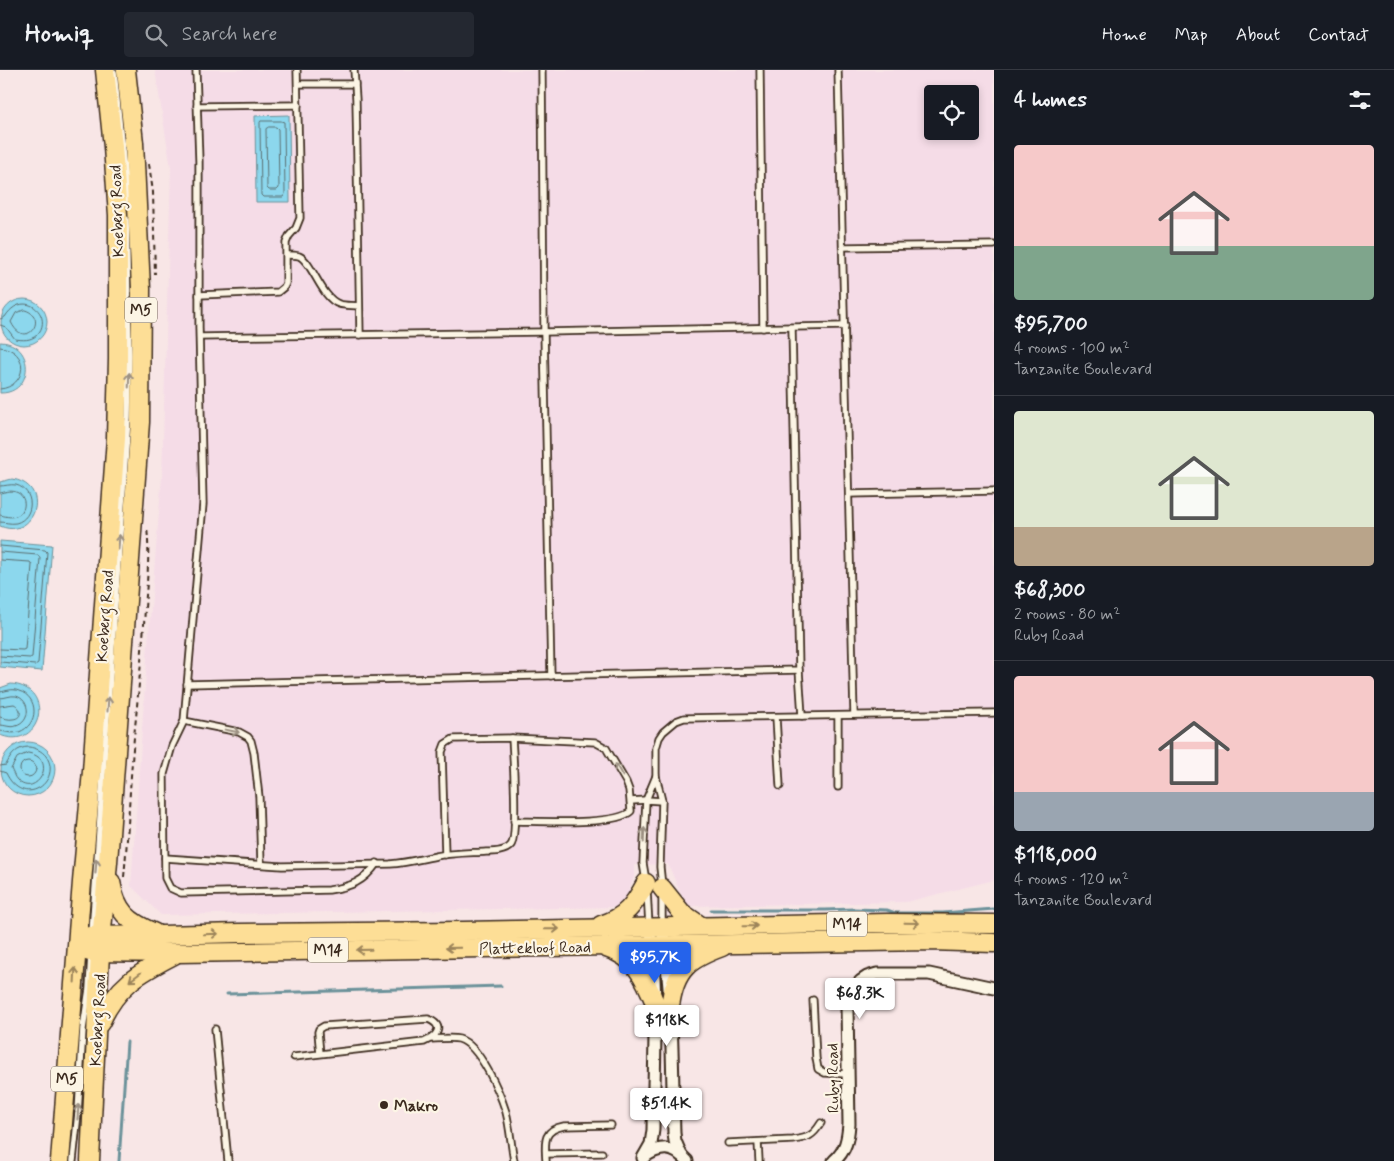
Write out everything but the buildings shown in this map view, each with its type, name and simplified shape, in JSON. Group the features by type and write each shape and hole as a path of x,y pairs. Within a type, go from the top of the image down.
{"main road":[{"name":"Koeberg Road","path":"90,1161 97,1030 90,944 93,761 116,428 118,359 118,215 105,70"},
{"name":"Koeberg Road","path":"60,1161 90,944 108,862 140,422 141,289 134,143 126,70"},
{"path":"108,862 114,898 123,914 135,923 162,935"},
{"path":"591,929 612,921 629,910 635,902 654,886 682,913 701,926"},
{"name":"Plattekloof Road","path":"90,944 162,935 239,933 887,923 994,924"},
{"name":"Plattekloof Road","path":"90,944 177,953 930,941 994,943"},
{"path":"601,946 620,953 633,963 662,1004 683,969 696,958 729,944"},
{"path":"97,1030 112,1000 126,985 145,970 177,953"}],"street":[{"path":"642,1159 653,1139 662,1004 668,962 658,945 656,927"},
{"name":"Ruby Road","path":"836,1160 846,1144 848,1135 847,1006 849,995 854,988 867,977 877,974 924,974 994,988"},
{"path":"662,1004 675,1141 684,1158"},
{"path":"642,1159 652,1151 662,1148 673,1150 684,1158"}],"lane":[{"path":"114,70 126,206"},
{"path":"196,70 203,504 184,722 172,746 164,774 166,882 170,888 181,893 329,890 355,883 367,876 377,864"},
{"path":"199,295 278,292 284,288 286,283 286,244 300,218 297,70"},
{"path":"354,70 360,334"},
{"path":"542,70 550,676"},
{"path":"760,70 763,328"},
{"path":"838,70 854,715"},
{"path":"298,84 355,84"},
{"path":"197,106 298,105"},
{"path":"73,1161 83,1028 89,989 90,944 128,418 129,355 126,215"},
{"path":"843,247 994,245"},
{"path":"287,255 298,256 304,259 326,294 334,301 345,305 359,306"},
{"path":"200,337 844,326"},
{"path":"792,328 799,670 802,716"},
{"path":"849,494 994,490"},
{"path":"187,684 799,670"},
{"path":"656,927 654,886 660,867 662,801 656,776 656,748 659,738 676,721 684,718 994,713"},
{"path":"776,716 780,786"},
{"path":"838,716 838,787"},
{"path":"184,722 239,732 248,736 251,741 259,796 261,864"},
{"path":"165,858 304,866 377,864 400,863 445,854 492,852 508,848 514,839 512,738"},
{"path":"445,854 442,762 443,748 448,741 454,739 512,738 577,740 599,743 611,755 629,790 631,808 629,814 611,819 514,821"},
{"path":"656,776 646,800 643,863 654,886 656,927"},
{"path":"630,801 662,801"},
{"path":"812,1000 818,1069 825,1074 848,1074"},
{"path":"294,1057 393,1047 424,1042 438,1033 438,1029 435,1022 428,1019 324,1026 318,1032 320,1054"},
{"path":"215,1029 228,1161"},
{"path":"431,1039 454,1038 462,1040 482,1060 506,1112 514,1161"},
{"path":"728,1143 803,1139 814,1134 821,1123"},
{"path":"546,1161 546,1139 548,1134 557,1127 611,1125"},
{"path":"758,1142 759,1161"},
{"path":"546,1154 602,1153"}],"shaded area":[{"path":"155,70 994,70 994,880 906,902 686,906 668,864 635,865 635,874 626,898 620,907 161,915 131,886 162,476 171,168"}],"water":[{"path":"289,115 290,202 256,202 255,116"},
{"path":"19,299 29,299 43,309 47,322 43,335 37,341 29,345 19,345 5,335 1,327 1,317 11,303"},
{"path":"0,342 12,345 20,351 25,359 26,368 24,378 19,386 11,391 0,393"},
{"path":"12,479 25,483 32,491 35,500 34,510 30,519 22,526 12,529 0,526 0,482"},
{"path":"0,541 52,545 42,671 0,667"},
{"path":"11,684 25,688 34,696 38,706 38,717 34,727 26,735 14,738 0,735 0,688"},
{"path":"28,742 38,744 47,750 53,759 55,769 53,779 47,788 38,794 28,796 18,794 9,788 3,779 1,769 3,759 9,750 18,744"}],"waterway":[{"path":"711,910 853,909 887,910 895,913 943,913 994,909"},
{"path":"227,994 501,986"},
{"path":"119,1161 127,1042"}],"place":[{"name":"Makro","path":"384,1105"}]}
